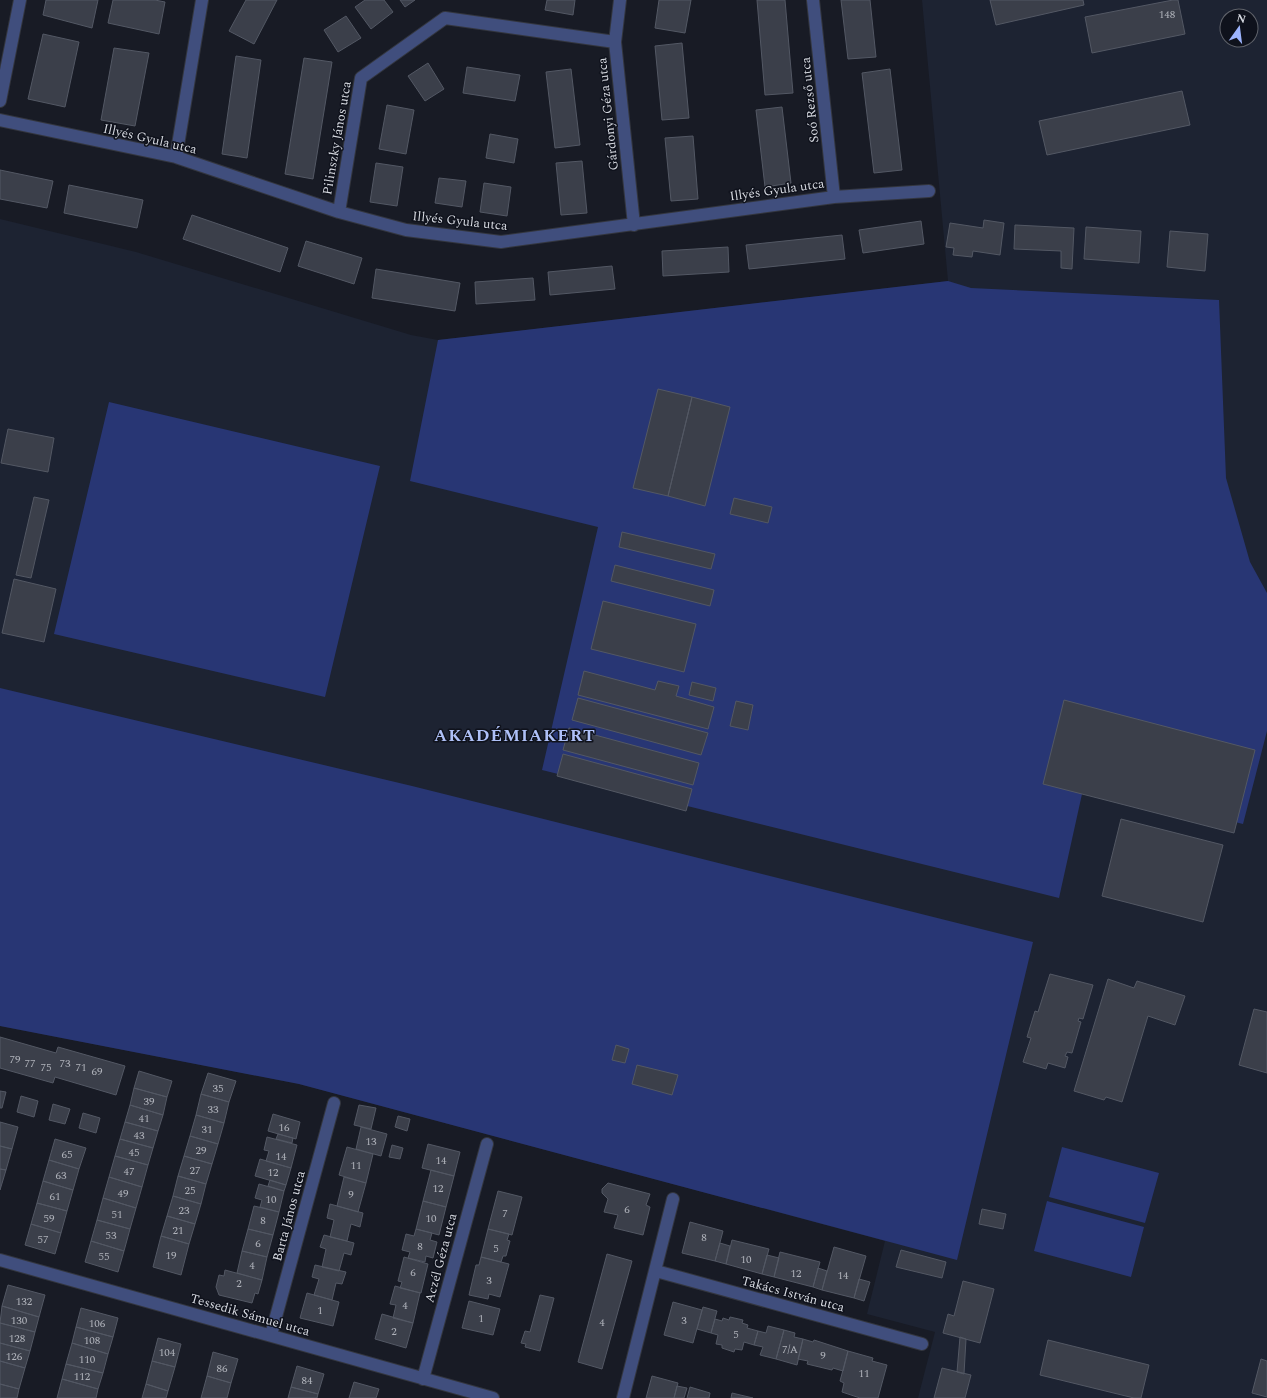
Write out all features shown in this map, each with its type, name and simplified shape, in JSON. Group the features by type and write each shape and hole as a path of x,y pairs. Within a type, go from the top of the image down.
{"street":[{"path":"0,101 20,0"},
{"path":"176,157 202,0"},
{"name":"Gárdonyi Géza utca","path":"620,0 615,42 634,225"},
{"name":"Soó Rezső utca","path":"813,0 834,196"},
{"name":"Pilinszky János utca","path":"339,212 361,78 446,18 615,42"},
{"name":"Illyés Gyula utca","path":"0,120 176,157 339,212 406,230 501,242 634,225 834,196 929,190"},
{"name":"Barta János utca","path":"271,1335 334,1104"},
{"name":"Aczél Géza utca","path":"423,1379 487,1144"},
{"path":"623,1398 673,1199"},
{"name":"Tessedik Sámuel utca","path":"0,1260 493,1398"},
{"name":"Takács István utca","path":"656,1271 922,1344"}],"shaded area":[{"path":"922,0 1267,0 1267,1398 918,1398 935,1332 867,1314 885,1241 299,1084 0,1026 0,219 136,252 411,335 438,340 948,281"},
{"path":"948,281 971,288 1219,300 1226,478 1250,562 1267,593 1267,731 1243,824 1084,785 1059,898 542,770 598,527 410,481 438,340"},
{"path":"109,402 380,466 325,697 54,634"},
{"path":"0,688 412,786 1033,942 957,1260 299,1084 0,1026"},
{"path":"1062,1147 1159,1173 1145,1223 1049,1197"},
{"path":"1047,1201 1144,1227 1131,1277 1034,1251"}],"building":[{"path":"46,0 98,0 92,28 43,15"},
{"path":"113,0 155,0 165,2 159,34 108,23"},
{"path":"246,0 277,0 254,44 229,31"},
{"path":"365,0 384,0 393,12 371,29 355,7"},
{"path":"400,0 415,0 405,7"},
{"path":"547,0 575,0 573,15 545,10"},
{"path":"659,0 691,0 685,33 655,28"},
{"path":"757,0 785,0 793,93 765,95"},
{"path":"841,0 870,0 876,57 848,59"},
{"path":"990,0 1083,0 1084,5 996,25"},
{"path":"1178,0 1185,34 1092,53 1085,17"},
{"path":"346,16 361,38 338,52 324,30"},
{"path":"43,34 79,42 65,107 28,99"},
{"path":"682,43 689,118 662,120 655,46"},
{"path":"114,48 149,53 135,126 101,120"},
{"path":"236,56 261,60 247,158 222,154"},
{"path":"304,58 332,62 313,179 285,174"},
{"path":"428,63 444,89 425,101 408,76"},
{"path":"467,67 520,75 515,101 463,93"},
{"path":"571,69 580,145 555,148 546,72"},
{"path":"890,69 902,170 874,173 862,73"},
{"path":"1182,91 1190,125 1047,155 1039,121"},
{"path":"387,105 414,110 406,154 379,149"},
{"path":"782,107 791,183 765,187 756,110"},
{"path":"490,134 518,139 514,163 486,158"},
{"path":"693,136 698,199 671,201 665,138"},
{"path":"582,161 587,213 561,215 556,163"},
{"path":"376,163 403,167 397,206 370,202"},
{"path":"0,170 53,181 47,208 0,199"},
{"path":"439,178 466,181 462,207 435,203"},
{"path":"484,183 511,187 507,216 480,212"},
{"path":"69,185 143,200 137,228 64,213"},
{"path":"192,215 288,248 280,272 183,239"},
{"path":"984,220 1004,223 1000,255 973,251 972,257 953,255 954,248 946,247 950,223 983,228"},
{"path":"921,221 924,244 863,253 859,230"},
{"path":"1015,225 1074,228 1072,269 1061,268 1061,251 1014,249"},
{"path":"1086,227 1141,231 1139,263 1084,259"},
{"path":"1170,231 1208,234 1205,271 1167,267"},
{"path":"842,235 845,259 749,269 746,245"},
{"path":"306,241 362,258 354,284 298,266"},
{"path":"728,247 729,272 663,276 662,251"},
{"path":"612,266 615,289 550,295 548,272"},
{"path":"376,269 460,283 455,311 372,298"},
{"path":"533,278 535,300 476,304 475,282"},
{"path":"658,389 692,397 668,496 633,488"},
{"path":"692,397 730,407 705,506 668,496"},
{"path":"8,429 54,438 48,472 1,463"},
{"path":"34,497 49,500 31,578 16,575"},
{"path":"734,498 772,507 768,523 730,514"},
{"path":"622,532 715,554 711,569 619,547"},
{"path":"615,565 714,590 710,606 611,581"},
{"path":"14,579 56,589 44,642 2,633"},
{"path":"603,601 696,624 684,672 591,649"},
{"path":"584,671 655,690 658,681 679,686 676,696 714,707 708,729 578,695"},
{"path":"692,682 716,688 713,701 689,695"},
{"path":"578,698 708,733 701,755 572,720"},
{"path":"1064,700 1255,750 1234,833 1043,784"},
{"path":"736,701 753,705 748,730 730,726"},
{"path":"569,728 699,763 693,785 563,750"},
{"path":"563,754 692,789 686,811 557,776"},
{"path":"1121,819 1223,845 1203,922 1102,896"},
{"path":"1050,974 1093,985 1083,1019 1079,1018 1078,1021 1081,1022 1072,1053 1067,1052 1065,1056 1068,1057 1065,1068 1048,1063 1046,1069 1023,1062 1031,1038 1027,1037 1035,1011 1038,1012"},
{"path":"1108,979 1134,988 1137,981 1185,996 1175,1025 1148,1016 1122,1102 1106,1097 1104,1100 1074,1091"},
{"path":"1254,1009 1267,1012 1267,1073 1239,1065"},
{"path":"0,1037 56,1053 58,1047 125,1066 116,1095 55,1077 53,1083 0,1068"},
{"path":"616,1045 629,1049 625,1063 612,1060"},
{"path":"637,1065 678,1075 672,1095 632,1084"},
{"path":"139,1071 172,1081 167,1097 134,1088"},
{"path":"208,1073 236,1081 229,1102 201,1094"},
{"path":"134,1088 167,1097 163,1115 130,1105"},
{"path":"0,1091 6,1092 2,1108 0,1108"},
{"path":"201,1094 229,1102 224,1123 196,1115"},
{"path":"21,1096 38,1101 34,1117 17,1112"},
{"path":"53,1104 70,1109 65,1124 49,1120"},
{"path":"130,1105 163,1115 158,1131 125,1122"},
{"path":"359,1105 376,1108 371,1129 354,1125"},
{"path":"83,1113 100,1118 96,1133 79,1128"},
{"path":"273,1114 300,1122 296,1139 268,1131"},
{"path":"196,1115 224,1123 218,1144 190,1136"},
{"path":"398,1116 410,1119 407,1131 395,1127"},
{"path":"0,1122 18,1127 12,1149 0,1146"},
{"path":"125,1122 158,1131 153,1148 120,1139"},
{"path":"361,1127 387,1134 381,1156 356,1149"},
{"path":"278,1134 293,1138 292,1143 276,1139"},
{"path":"190,1136 218,1144 212,1164 184,1156"},
{"path":"267,1137 297,1145 291,1168 266,1161 269,1151 264,1150"},
{"path":"55,1139 86,1148 79,1169 49,1160"},
{"path":"120,1139 153,1148 148,1165 115,1156"},
{"path":"428,1144 460,1152 454,1176 422,1168"},
{"path":"392,1145 403,1148 400,1159 389,1157"},
{"path":"0,1146 12,1149 6,1170 0,1169"},
{"path":"347,1147 373,1154 366,1183 339,1175"},
{"path":"115,1156 148,1165 142,1187 109,1177"},
{"path":"184,1156 212,1164 206,1184 178,1176"},
{"path":"260,1159 291,1168 286,1185 255,1176"},
{"path":"49,1160 79,1169 73,1190 43,1181"},
{"path":"0,1169 6,1170 0,1190"},
{"path":"431,1170 454,1176 446,1207 423,1201"},
{"path":"178,1176 206,1184 201,1204 173,1196"},
{"path":"109,1177 142,1187 136,1208 103,1198"},
{"path":"344,1177 366,1183 358,1212 337,1206"},
{"path":"270,1180 286,1185 284,1191 268,1186"},
{"path":"43,1181 73,1190 67,1211 37,1203"},
{"path":"608,1183 650,1194 646,1205 650,1207 643,1235 614,1228 618,1215 604,1212 608,1199 602,1193 602,1189"},
{"path":"259,1184 284,1191 279,1212 260,1207 262,1200 255,1198"},
{"path":"498,1191 522,1197 512,1235 488,1229"},
{"path":"173,1196 201,1204 195,1224 167,1216"},
{"path":"103,1198 136,1208 130,1229 97,1220"},
{"path":"423,1201 446,1207 439,1235 416,1229"},
{"path":"37,1203 67,1211 61,1233 31,1224"},
{"path":"330,1204 363,1213 360,1227 351,1224 347,1241 330,1237 334,1220 327,1218"},
{"path":"254,1206 279,1212 273,1235 248,1229"},
{"path":"982,1209 1006,1214 1003,1229 979,1224"},
{"path":"167,1216 195,1224 189,1244 161,1236"},
{"path":"97,1220 130,1229 124,1251 91,1241"},
{"path":"690,1222 723,1231 715,1261 682,1253"},
{"path":"31,1224 61,1233 55,1254 25,1245"},
{"path":"248,1229 273,1235 267,1257 242,1251"},
{"path":"416,1229 432,1233 430,1240 437,1242 433,1258 426,1256 425,1262 408,1258 410,1252 402,1250 406,1234 414,1236"},
{"path":"488,1229 509,1234 507,1240 510,1241 506,1256 503,1256 501,1262 481,1257"},
{"path":"324,1235 354,1243 351,1255 344,1253 339,1271 322,1267 326,1249 320,1247"},
{"path":"161,1236 189,1244 181,1275 153,1267"},
{"path":"732,1240 769,1249 762,1274 726,1264"},
{"path":"91,1241 124,1251 118,1272 85,1262"},
{"path":"720,1243 730,1246 726,1264 715,1261"},
{"path":"834,1247 866,1256 854,1298 822,1290"},
{"path":"901,1250 946,1262 942,1278 896,1267"},
{"path":"242,1251 267,1257 262,1280 237,1273"},
{"path":"780,1252 820,1262 813,1287 774,1277"},
{"path":"607,1254 632,1261 602,1369 578,1362"},
{"path":"767,1255 779,1258 774,1277 762,1274"},
{"path":"404,1257 428,1264 421,1293 400,1288 402,1282 398,1281"},
{"path":"481,1257 509,1264 500,1297 489,1294 488,1299 469,1295 476,1265 479,1265"},
{"path":"315,1265 346,1272 342,1284 336,1283 332,1300 314,1295 319,1279 312,1277"},
{"path":"818,1268 827,1271 822,1290 813,1287"},
{"path":"225,1270 262,1280 258,1294 255,1293 252,1303 219,1295 216,1287 219,1275 224,1276"},
{"path":"859,1279 870,1282 864,1301 854,1298"},
{"path":"963,1281 994,1289 980,1343 943,1333 948,1314 954,1316"},
{"path":"8,1285 45,1295 39,1317 2,1306"},
{"path":"395,1286 420,1293 413,1323 393,1318 396,1305 390,1304"},
{"path":"307,1293 339,1302 333,1326 300,1318"},
{"path":"540,1295 554,1298 540,1351 525,1347 526,1344 521,1343 525,1331 530,1332"},
{"path":"469,1301 500,1309 493,1335 462,1328"},
{"path":"673,1302 702,1310 693,1343 664,1335"},
{"path":"2,1306 39,1317 35,1332 0,1323"},
{"path":"703,1307 717,1311 711,1333 697,1329"},
{"path":"81,1308 118,1318 113,1337 76,1327"},
{"path":"382,1314 413,1323 406,1348 375,1339"},
{"path":"730,1317 743,1320 742,1323 748,1325 747,1328 758,1331 754,1345 744,1342 742,1350 735,1349 734,1352 722,1348 722,1345 716,1344 718,1335 711,1333 715,1319 722,1321 723,1318 729,1320"},
{"path":"0,1323 35,1332 30,1351 0,1343"},
{"path":"768,1326 784,1330 776,1359 760,1355 763,1347 754,1345 758,1331 766,1333"},
{"path":"76,1327 113,1337 108,1354 72,1343"},
{"path":"784,1330 795,1333 794,1337 803,1339 797,1365 776,1359"},
{"path":"960,1337 966,1339 964,1374 957,1372"},
{"path":"158,1338 181,1344 175,1367 152,1361"},
{"path":"803,1339 813,1342 814,1340 848,1351 843,1371 807,1364 808,1361 798,1359"},
{"path":"1048,1340 1149,1365 1141,1398 1134,1398 1040,1375"},
{"path":"0,1343 30,1351 25,1368 0,1361"},
{"path":"72,1343 108,1354 103,1373 66,1364"},
{"path":"848,1351 873,1358 872,1361 887,1365 878,1398 860,1398 842,1392 844,1383 840,1381"},
{"path":"213,1352 238,1359 231,1383 207,1376"},
{"path":"1261,1359 1267,1361 1267,1397 1252,1393"},
{"path":"0,1361 25,1368 19,1389 0,1384"},
{"path":"152,1361 175,1367 168,1391 146,1384"},
{"path":"66,1364 103,1373 98,1389 62,1379"},
{"path":"297,1366 324,1374 318,1394 291,1387"},
{"path":"942,1368 971,1375 965,1398 934,1398"},
{"path":"207,1376 231,1383 227,1398 201,1398"},
{"path":"652,1376 678,1383 674,1398 646,1398"},
{"path":"62,1379 98,1389 96,1398 57,1398"},
{"path":"354,1382 379,1389 376,1398 349,1398"},
{"path":"0,1384 19,1389 17,1398 0,1398"},
{"path":"146,1384 168,1391 166,1398 142,1398"},
{"path":"677,1386 687,1388 684,1398 674,1398"},
{"path":"291,1387 318,1394 317,1398 288,1398"},
{"path":"690,1387 710,1393 709,1398 687,1398"},
{"path":"732,1393 753,1398 731,1398"}],"district":[{"name":"AKADÉMIAKERT","path":"515,736"}]}
